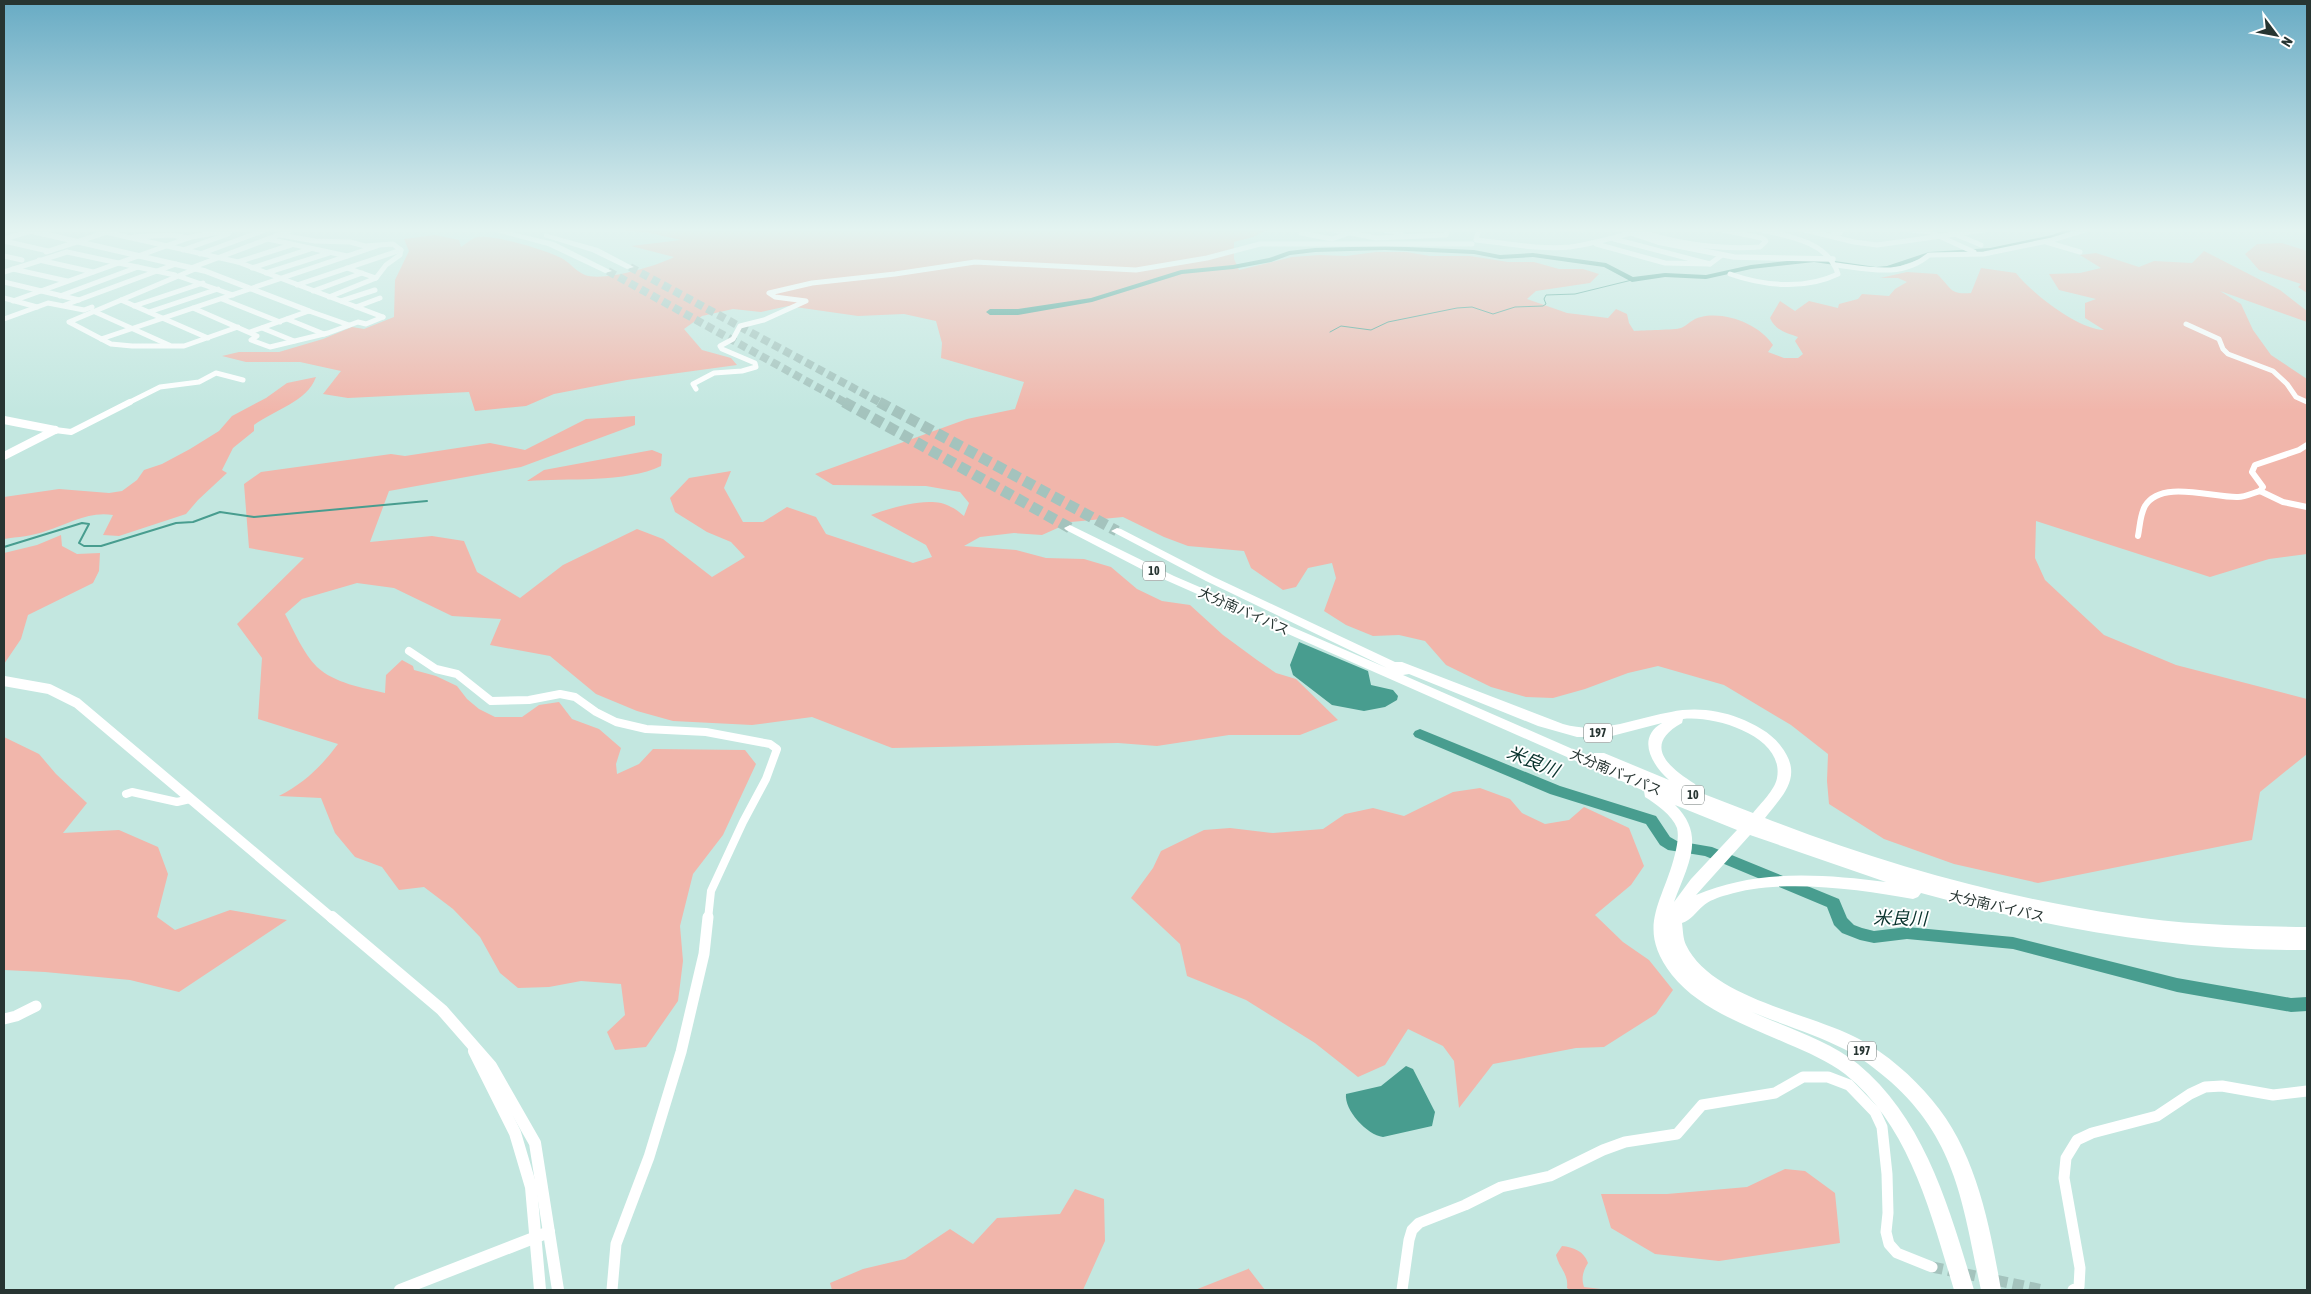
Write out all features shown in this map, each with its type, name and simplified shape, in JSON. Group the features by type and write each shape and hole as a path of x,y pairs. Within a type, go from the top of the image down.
{"highway":[{"name":"大分南バイパス","path":"1070,528 1133,561 1240,609 1636,782 1777,840 1908,884 1988,906 2080,924 2214,942 2307,944"},
{"name":"大分南バイパス","path":"1116,531 1210,580 1365,653 1566,742 1730,810 1830,848 1942,884 2027,904 2122,921 2215,931 2307,932"},
{"name":"197","path":"1365,653 1528,716 1576,731 1590,733 1619,731 1671,716 1693,713 1718,716 1734,721 1748,727 1770,742 1783,760 1786,775 1784,782 1769,797"},
{"name":"197","path":"1375,667 1450,704 1632,782 1665,803 1679,819 1686,836 1683,859 1690,886 1676,914 1674,928 1678,946 1696,971 1730,995 1753,1006 1830,1034 1873,1057 1892,1072 1927,1107 1944,1129 1968,1192 1991,1290"},
{"name":"197","path":"1942,884 1788,828 1691,788 1670,774 1659,761 1654,746 1658,732 1664,725 1678,720 1697,718 1728,724 1763,743 1774,758 1778,770 1769,797 1755,821 1671,906 1666,916 1665,932 1669,949 1677,963 1704,992 1742,1014 1831,1056 1859,1076 1886,1103 1903,1128 1921,1164 1964,1290"},
{"path":"1690,886 1728,889 1771,882 1810,881 1853,884 1902,890 2019,917 2080,924"},
{"path":"1968,1192 1999,1290"}],"street":[{"path":"34,289 79,300"},
{"path":"13,301 45,289"},
{"path":"60,296 78,289"},
{"path":"65,305 108,289"},
{"path":"4,320 52,302 88,309 138,289"},
{"path":"148,289 69,322 115,345 184,346 238,327"},
{"path":"134,306 184,289"},
{"path":"149,312 217,289"},
{"path":"219,289 233,295"},
{"path":"101,339 251,289"},
{"path":"253,289 349,325"},
{"path":"193,308 250,332 258,337 251,340 266,347 324,334 358,322 366,324 383,317 309,289"},
{"path":"313,291 317,289"},
{"path":"328,297 347,289"},
{"path":"696,389 693,384 706,376 756,367 755,363 722,349 720,346 733,339 740,326 764,320 806,301 775,297 769,293 785,289"},
{"path":"341,301 375,290"},
{"path":"4,298 37,307"},
{"path":"356,307 380,298"},
{"path":"222,299 280,322"},
{"path":"121,300 208,338"},
{"path":"93,311 173,346"},
{"path":"250,332 309,311"},
{"path":"287,319 324,334"},
{"path":"2186,324 2222,341 2220,348 2228,354 2273,371 2274,374 2287,384 2296,397 2307,402"},
{"path":"262,328 294,341"},
{"path":"4,420 71,432 160,386 199,382 216,373 243,380"},
{"path":"4,456 55,430"},
{"path":"2260,491 2263,487 2252,472 2255,465 2299,450 2307,444"},
{"path":"2138,536 2143,510 2147,503 2163,493 2188,492 2237,497 2260,491 2284,502 2307,508"},
{"path":"409,651 436,669 457,674 491,700 529,700 560,694 575,697 596,712 616,722 646,729 706,732 770,744 777,749 766,779 743,822 711,891 704,954 694,1001 681,1052 649,1157 616,1244 612,1290"},
{"path":"4,681 49,689 77,703 442,1010 491,1066 535,1143 558,1290"},
{"path":"126,794 132,792 177,802 190,799"},
{"path":"4,1019 16,1016 36,1006"},
{"path":"472,1046 515,1133 531,1187 540,1290"},
{"path":"1402,1290 1408,1240 1412,1230 1419,1223 1465,1205 1501,1187 1550,1176 1603,1150 1625,1142 1677,1134 1702,1105 1775,1093 1803,1077 1819,1076 1828,1077 1849,1086 1865,1101 1880,1120 1887,1174 1888,1213 1886,1232 1889,1244 1896,1253 1932,1267"},
{"path":"2073,1290 2079,1287 2080,1268 2064,1178 2064,1164 2069,1150 2078,1139 2158,1116 2183,1098 2203,1088 2214,1086 2280,1095 2307,1091"},
{"path":"400,1290 549,1232"}],"shaded area":[{"path":"395,289 1547,289 1536,291 1527,299 1567,313 1608,318 1616,309 1627,314 1629,323 1634,331 1681,328 1701,317 1720,316 1731,318 1750,325 1767,338 1773,345 1768,352 1784,358 1798,358 1803,354 1795,341 1798,337 1778,328 1770,318 1780,301 1795,311 1809,301 1838,308 1839,304 1858,299 1862,294 1889,296 1895,289 1951,289 1959,293 1971,293 1972,289 2032,289 2069,317 2082,324 2104,330 2085,318 2085,303 2096,299 2059,289 2279,289 2307,311 2307,322 2220,291 2241,304 2253,330 2271,355 2307,379 2307,554 2269,559 2210,577 2036,521 2035,558 2045,580 2104,635 2176,665 2307,699 2307,754 2260,792 2252,840 2038,883 1954,864 1884,839 1829,804 1827,781 1828,754 1791,725 1724,685 1658,666 1628,673 1585,689 1553,698 1526,697 1491,687 1446,665 1425,641 1399,635 1373,636 1346,625 1324,611 1336,578 1332,563 1308,568 1296,587 1283,590 1251,568 1244,551 1188,546 1164,537 1123,517 1071,522 1042,535 1014,533 980,537 964,546 1016,550 1046,558 1084,559 1111,567 1137,589 1162,601 1190,605 1223,635 1257,660 1276,673 1296,679 1338,720 1300,735 1229,735 1157,746 1118,743 892,748 812,717 752,725 673,721 637,711 596,694 550,656 490,645 501,619 452,616 394,588 357,583 302,599 285,614 307,655 324,673 340,681 385,693 386,675 402,660 413,666 414,670 436,676 457,686 467,699 479,709 495,717 522,717 539,705 559,702 572,719 599,729 621,748 616,764 617,774 639,764 653,749 745,750 756,764 723,835 693,874 680,926 683,961 678,1001 646,1047 615,1050 607,1032 625,1015 621,984 581,981 549,987 518,988 500,973 480,937 453,909 424,887 399,890 382,867 355,857 335,833 321,798 279,796 312,774 338,744 258,719 262,658 237,624 304,558 249,548 244,484 261,472 391,454 405,456 490,443 525,450 586,419 635,416 635,425 521,467 389,491 370,542 432,536 464,541 477,572 520,598 563,565 637,529 663,539 712,577 745,557 731,542 707,532 675,512 670,498 689,478 731,471 724,488 743,522 763,522 787,507 816,517 826,534 913,563 932,557 926,545 871,515 911,504 933,502 951,507 964,516 969,503 960,492 926,486 833,485 815,474 967,419 1015,409 1024,382 941,358 942,343 936,321 904,314 858,316 788,306 761,312 733,309 702,316 684,329 702,350 731,358 737,365 627,380 554,394 526,406 475,411 469,392 348,398 323,394 341,371 300,362 246,362 222,356 239,352 279,352 323,339 352,327 364,329 394,317"},
{"path":"316,377 312,386 298,399 254,425 254,431 233,448 222,470 227,473 186,514 119,536 103,535 113,515 104,514 87,516 36,534 4,539 4,497 59,489 109,493 122,491 137,480 144,470 162,464 190,449 219,431 232,416 266,398 287,383"},
{"path":"652,450 662,454 661,466 631,475 596,479 527,481 544,470"},
{"path":"61,535 62,546 77,554 100,553 99,571 93,583 28,615 21,639 4,664 4,553 37,545"},
{"path":"1299,642 1368,671 1371,685 1393,690 1398,696 1397,700 1385,707 1364,711 1332,705 1293,675 1290,665"},
{"path":"4,737 39,754 56,774 87,803 63,833 119,830 158,847 168,874 157,917 175,930 230,910 287,920 179,992 130,980 4,970"},
{"path":"1480,788 1510,799 1522,813 1545,824 1569,820 1584,807 1629,828 1644,866 1631,885 1595,915 1623,942 1649,960 1673,990 1656,1014 1604,1047 1576,1048 1493,1064 1459,1108 1454,1061 1443,1046 1408,1029 1385,1065 1358,1077 1315,1043 1246,1000 1187,976 1180,944 1131,898 1153,868 1161,851 1204,830 1230,828 1273,833 1323,829 1345,814 1373,808 1404,816 1453,792"},
{"path":"1406,1066 1413,1069 1435,1112 1432,1126 1383,1137 1370,1132 1353,1114 1346,1100 1346,1094 1381,1086"},
{"path":"1785,1169 1805,1171 1835,1193 1840,1243 1719,1261 1655,1254 1611,1228 1601,1194 1667,1194 1747,1187"},
{"path":"1075,1189 1104,1199 1105,1241 1083,1290 832,1290 830,1283 863,1269 905,1259 950,1229 973,1244 997,1218 1060,1214"},
{"path":"1562,1246 1578,1250 1584,1255 1588,1263 1583,1275 1584,1287 1609,1290 1570,1290 1567,1288 1567,1279 1556,1255"},
{"path":"1248,1269 1265,1290 1195,1290"}],"waterway":[{"path":"990,312 1018,312 1092,300 1126,289"},
{"path":"1330,332 1341,326 1371,330 1388,322 1457,308 1472,307 1493,314 1515,307 1543,306 1546,304 1544,299 1546,295 1575,294 1594,289"},
{"path":"4,547 82,523 89,524 79,543 84,546 101,546 176,523 193,522 220,512 254,517 427,501"},
{"name":"米良川","path":"1420,734 1555,790 1651,820 1665,841 1673,846 1707,851 1833,903 1840,921 1848,929 1860,934 1874,937 1907,933 2013,943 2177,985 2291,1005 2307,1004"}],"tunnel":[{"path":"641,289 846,403"},
{"path":"671,289 881,403"},
{"path":"844,402 1070,528"},
{"path":"879,402 1117,531"},
{"path":"1932,1267 2043,1290"}]}
